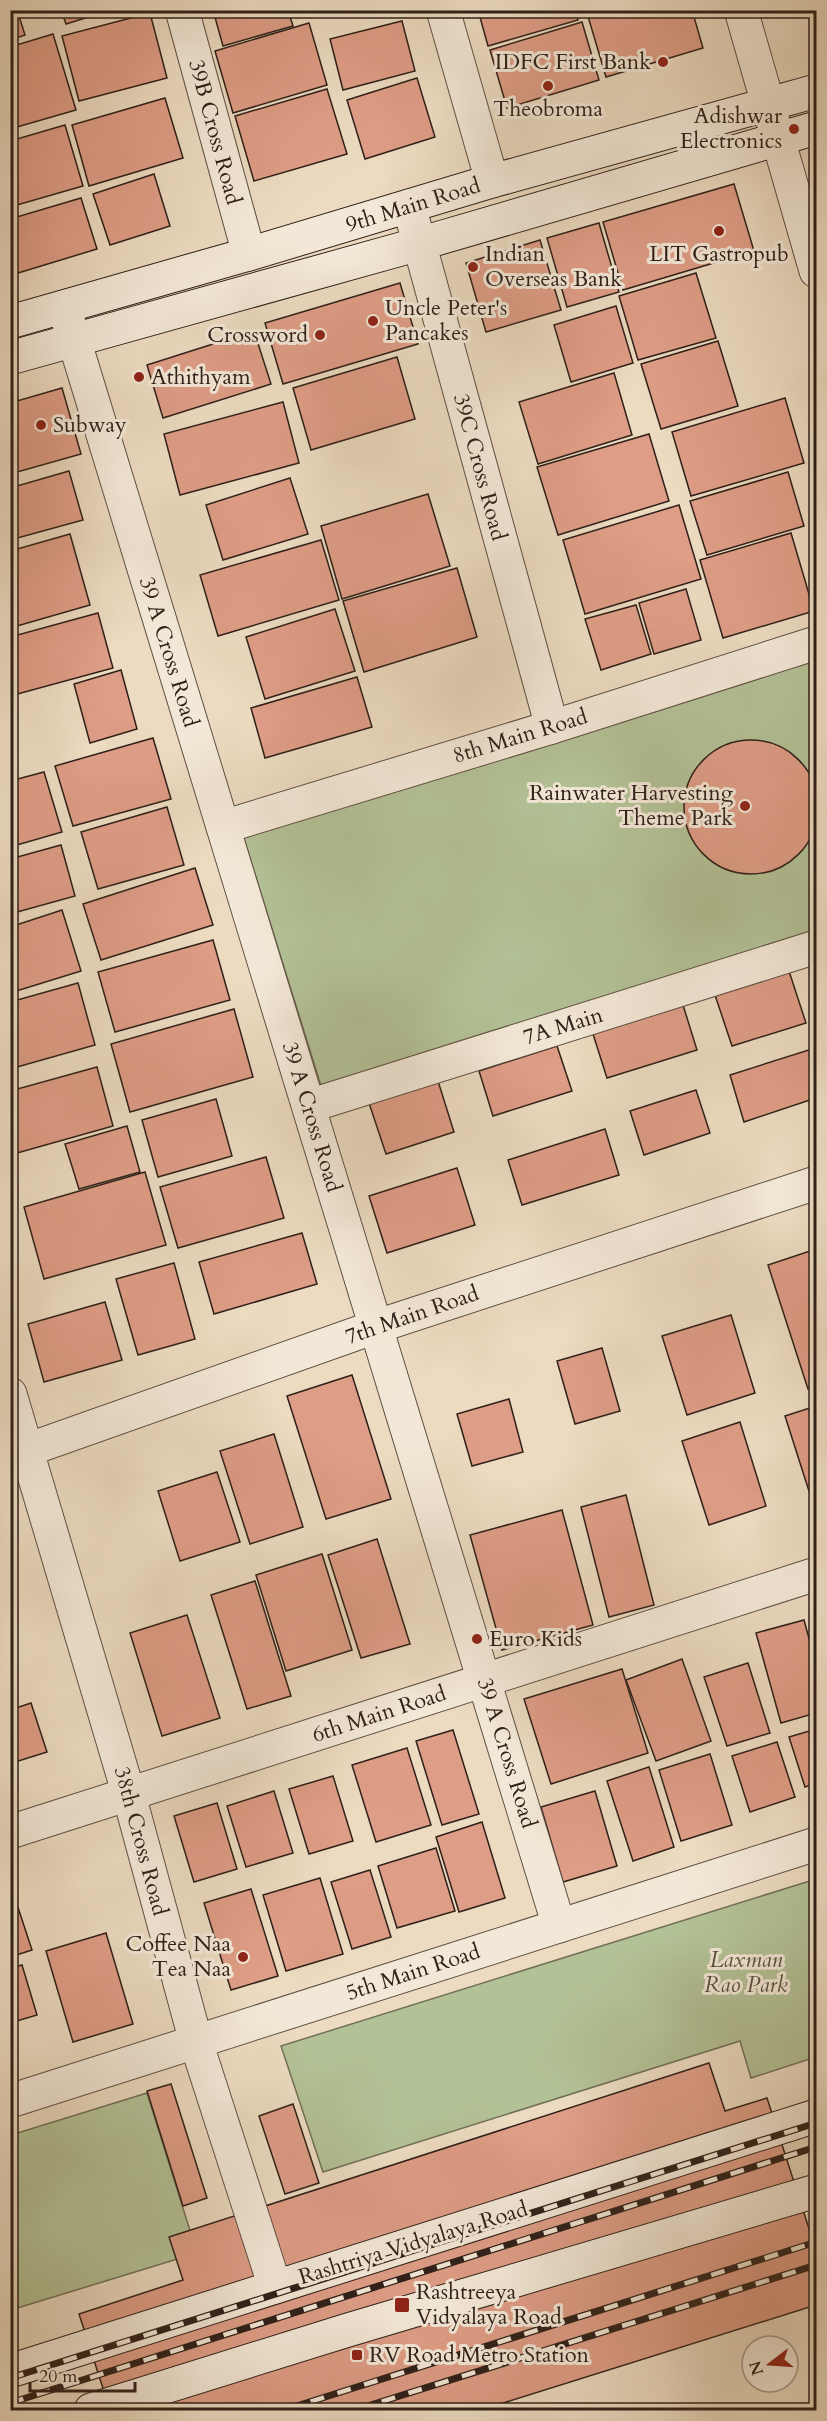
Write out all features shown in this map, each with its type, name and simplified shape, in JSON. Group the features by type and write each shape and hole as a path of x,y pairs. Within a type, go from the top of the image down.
{"street":[{"name":"39B Cross Road","path":"182,10 249,254"},
{"path":"443,10 492,181"},
{"path":"741,10 816,271"},
{"name":"9th Main Road","path":"10,322 249,254 492,181 816,91"},
{"name":"9th Main Road","path":"10,358 419,244 816,128"},
{"name":"39C Cross Road","path":"409,206 552,727"},
{"name":"39 A Cross Road","path":"64,307 559,1926"},
{"name":"8th Main Road","path":"223,827 552,727 816,643"},
{"name":"7A Main","path":"309,1106 816,946"},
{"name":"7th Main Road","path":"19,1453 375,1327 816,1183"},
{"name":"38th Cross Road","path":"10,1394 19,1453 129,1795 196,2042 275,2287"},
{"name":"6th Main Road","path":"10,1832 816,1574"},
{"name":"5th Main Road","path":"10,2101 816,1844"},
{"name":"Rashtriya Vidyalaya Road","path":"10,2371 816,2116"},
{"path":"91,2410 360,2326 816,2191"}],"green space":[{"name":"Rainwater Harvesting Theme Park","path":"816,651 816,936 322,1089 241,829"},
{"name":"Laxman Rao Park","path":"816,1879 816,2057 751,2078 740,2041 323,2172 281,2046"},
{"path":"147,2093 197,2253 11,2310 11,2135"}],"building":[{"path":"10,10 17,10 25,35 10,40"},
{"path":"61,10 111,10 66,24"},
{"path":"213,10 288,10 293,26 223,46"},
{"path":"478,10 575,10 578,20 488,46"},
{"path":"594,10 692,10 703,48 606,77 587,13"},
{"path":"150,13 167,78 79,101 62,36"},
{"path":"402,21 415,71 343,90 330,39"},
{"path":"582,22 599,80 507,108 490,50"},
{"path":"309,23 327,85 233,113 215,51"},
{"path":"53,34 76,110 10,129 10,47"},
{"path":"417,78 435,137 365,159 347,100"},
{"path":"327,89 347,154 254,181 235,116"},
{"path":"165,98 183,158 89,186 72,125"},
{"path":"65,125 83,186 10,207 10,141"},
{"path":"154,174 170,226 110,245 93,194"},
{"path":"734,184 754,251 623,290 603,222"},
{"path":"81,198 97,249 18,273 10,248 10,219"},
{"path":"599,223 619,292 567,307 547,238"},
{"path":"540,240 561,310 486,332 466,263"},
{"path":"696,273 716,338 638,360 619,296"},
{"path":"400,283 418,344 283,384 265,323"},
{"path":"616,306 633,363 571,382 554,325"},
{"path":"254,331 271,384 163,418 147,365"},
{"path":"718,341 738,406 661,429 641,364"},
{"path":"397,357 415,419 311,450 293,388"},
{"path":"614,373 632,435 538,464 519,402"},
{"path":"62,388 81,454 10,474 10,403"},
{"path":"785,398 804,463 691,496 672,432"},
{"path":"283,402 299,463 180,495 164,434"},
{"path":"649,434 669,501 558,535 537,467"},
{"path":"69,471 83,520 10,540 10,488"},
{"path":"788,472 804,526 707,555 690,501"},
{"path":"290,478 308,534 223,560 206,505"},
{"path":"428,494 450,566 342,599 321,526"},
{"path":"679,505 701,579 585,614 563,540"},
{"path":"791,533 814,611 723,638 700,560"},
{"path":"70,534 90,605 10,628 10,551"},
{"path":"321,540 339,600 218,636 200,575"},
{"path":"457,568 477,637 364,672 343,601"},
{"path":"686,589 701,640 654,654 639,603"},
{"path":"636,605 651,654 601,670 585,619"},
{"path":"335,609 355,671 265,699 246,637"},
{"path":"98,613 113,668 10,696 10,637"},
{"path":"121,670 137,729 90,743 74,684"},
{"path":"357,677 372,727 265,758 251,708"},
{"path":"153,738 171,799 73,826 55,766"},
{"path":"751,740 777,745 799,759 813,781 818,807 813,833 799,855 777,869 751,874 725,869 703,855 689,833 684,807 689,781 703,759 725,745"},
{"path":"44,772 62,832 10,847 10,781"},
{"path":"167,807 184,865 98,889 81,832"},
{"path":"61,845 75,896 10,914 10,859"},
{"path":"195,868 213,925 101,960 83,904"},
{"path":"62,910 81,971 10,993 10,927"},
{"path":"213,940 230,1000 115,1032 98,972"},
{"path":"789,971 806,1023 732,1046 715,995"},
{"path":"78,983 95,1045 10,1069 10,1002"},
{"path":"683,1005 697,1050 607,1078 593,1034"},
{"path":"234,1009 253,1077 130,1112 111,1044"},
{"path":"557,1046 572,1091 493,1116 479,1071"},
{"path":"815,1048 816,1098 744,1122 730,1075"},
{"path":"97,1067 113,1126 10,1155 10,1091"},
{"path":"438,1081 454,1132 386,1154 369,1103"},
{"path":"696,1090 710,1133 644,1155 630,1111"},
{"path":"216,1099 232,1156 158,1177 142,1120"},
{"path":"127,1126 140,1172 79,1189 65,1144"},
{"path":"605,1129 619,1175 522,1205 508,1160"},
{"path":"266,1157 284,1218 178,1248 160,1187"},
{"path":"457,1168 475,1225 387,1253 369,1196"},
{"path":"145,1172 166,1245 44,1279 24,1207"},
{"path":"302,1233 317,1284 214,1314 199,1262"},
{"path":"816,1249 816,1386 808,1389 768,1265"},
{"path":"174,1263 195,1339 138,1355 116,1279"},
{"path":"105,1302 122,1360 44,1382 28,1324"},
{"path":"731,1315 755,1393 687,1415 662,1336"},
{"path":"602,1348 620,1411 575,1424 557,1361"},
{"path":"352,1375 391,1499 326,1519 287,1396"},
{"path":"509,1399 523,1452 472,1466 457,1414"},
{"path":"816,1406 816,1513 785,1416"},
{"path":"740,1422 766,1506 709,1525 682,1441"},
{"path":"274,1434 303,1527 250,1544 220,1451"},
{"path":"217,1472 240,1542 180,1561 158,1491"},
{"path":"626,1495 654,1605 609,1617 581,1507"},
{"path":"562,1510 593,1625 502,1650 470,1535"},
{"path":"377,1539 410,1644 361,1658 328,1555"},
{"path":"322,1554 352,1650 286,1671 256,1575"},
{"path":"255,1581 291,1696 247,1709 211,1595"},
{"path":"187,1615 220,1718 162,1736 130,1633"},
{"path":"804,1620 816,1664 816,1713 781,1723 756,1633"},
{"path":"682,1659 711,1741 656,1761 626,1680"},
{"path":"748,1663 770,1733 727,1746 704,1677"},
{"path":"622,1669 648,1753 551,1784 524,1699"},
{"path":"31,1703 47,1752 12,1763 10,1710"},
{"path":"816,1729 816,1783 805,1787 789,1737"},
{"path":"453,1730 479,1814 442,1825 416,1741"},
{"path":"777,1742 795,1797 750,1812 732,1756"},
{"path":"407,1748 431,1825 376,1842 352,1765"},
{"path":"710,1754 732,1825 681,1841 659,1770"},
{"path":"649,1767 674,1847 633,1861 607,1781"},
{"path":"333,1776 353,1841 309,1854 289,1789"},
{"path":"274,1791 293,1853 246,1867 227,1806"},
{"path":"595,1791 617,1866 563,1882 541,1807"},
{"path":"217,1803 237,1869 194,1882 174,1816"},
{"path":"482,1822 505,1898 459,1912 436,1837"},
{"path":"436,1848 455,1911 397,1928 378,1866"},
{"path":"370,1870 391,1937 352,1949 331,1882"},
{"path":"320,1878 343,1954 286,1971 263,1895"},
{"path":"10,1883 32,1950 10,1957"},
{"path":"251,1889 278,1976 231,1990 204,1903"},
{"path":"106,1933 133,2024 73,2042 46,1951"},
{"path":"22,1965 37,2015 10,2023 10,1968"},
{"path":"709,2063 725,2111 767,2098 811,2235 816,2234 816,2305 481,2410 110,2410 79,2314 183,2280 169,2237"},
{"path":"171,2084 207,2198 183,2206 147,2091"},
{"path":"293,2104 319,2183 285,2194 259,2116"}],"railway":[{"path":"10,2378 816,2123"},
{"path":"10,2403 816,2147"},
{"path":"284,2410 816,2242"},
{"path":"355,2410 816,2265"}],"place":[{"name":"IDFC First Bank","path":"663,62"},
{"name":"Theobroma","path":"548,86"},
{"name":"Adishwar Electronics","path":"794,129"},
{"name":"LIT Gastropub","path":"719,231"},
{"name":"Indian Overseas Bank","path":"473,267"},
{"name":"Uncle Peter's Pancakes","path":"373,321"},
{"name":"Crossword","path":"320,335"},
{"name":"Athithyam","path":"139,377"},
{"name":"Subway","path":"41,425"},
{"name":"Rainwater Harvesting Theme Park","path":"745,806"},
{"name":"Euro Kids","path":"477,1639"},
{"name":"Coffee Naa Tea Naa","path":"243,1957"},
{"name":"Rashtreeya Vidyalaya Road","path":"402,2305"},
{"name":"RV Road Metro Station","path":"357,2355"}]}
